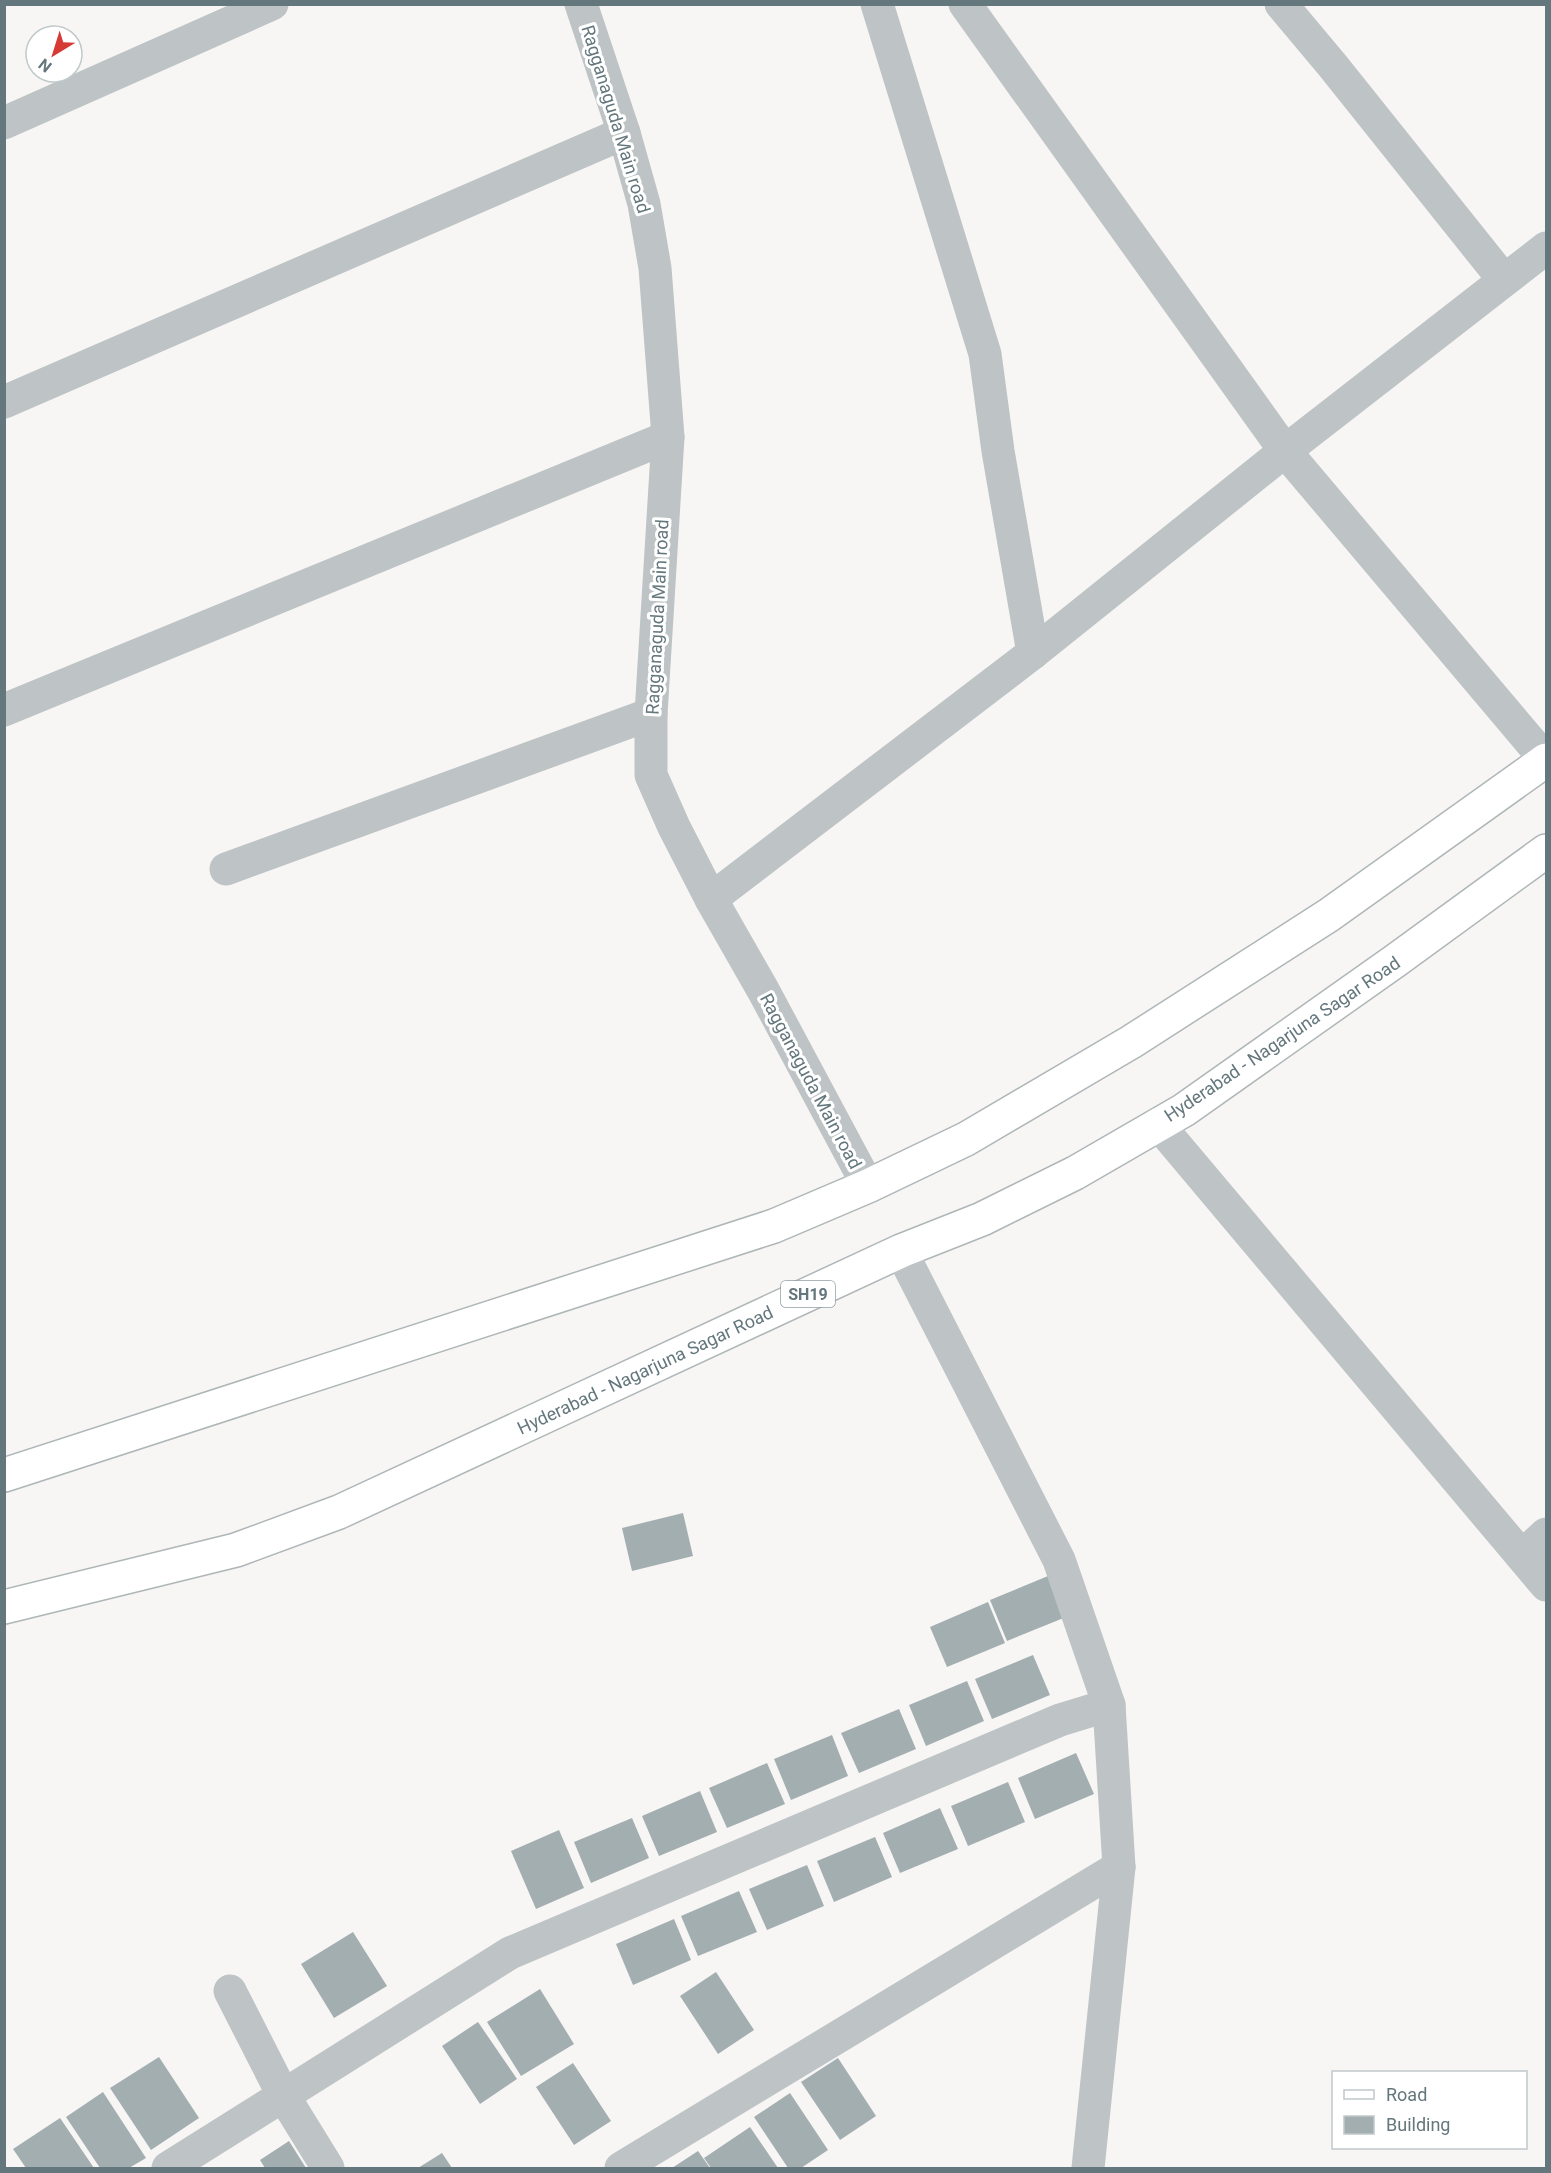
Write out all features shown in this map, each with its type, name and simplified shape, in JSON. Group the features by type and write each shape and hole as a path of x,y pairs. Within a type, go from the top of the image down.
{"main road":[{"path":"4,1475 774,1226 868,1186 966,1139 1131,1042 1329,915 1546,760"},
{"name":"Hyderabad - Nagarjuna Sagar Road","path":"4,1607 236,1550 339,1512 901,1251 982,1219 1075,1173 1184,1110 1546,851"}],"street":[{"path":"4,123 272,4"},
{"name":"Ragganaguda Main road","path":"581,4 624,132 644,204 655,268 668,436 651,714 651,775 711,900 763,990 868,1186"},
{"path":"877,4 985,354 998,451 1033,653"},
{"path":"965,4 1286,451 1546,760"},
{"path":"1281,4 1504,280"},
{"path":"4,402 624,132"},
{"path":"711,900 1033,653 1546,248"},
{"path":"4,710 668,436"},
{"path":"225,869 651,714"},
{"path":"1158,1124 1546,1585"},
{"path":"901,1251 1059,1560 1109,1705 1119,1867 1088,2169"},
{"path":"1522,1556 1546,1534"},
{"path":"168,2169 510,1953 1060,1720 1109,1705"},
{"path":"621,2169 1119,1867"},
{"path":"230,1991 283,2095 327,2169"}],"building":[{"path":"683,1513 693,1556 632,1571 622,1528"},
{"path":"1048,1576 1066,1617 1007,1641 990,1600"},
{"path":"988,1602 1005,1643 947,1667 930,1627"},
{"path":"1033,1655 1050,1695 992,1719 975,1679"},
{"path":"967,1681 984,1721 926,1746 909,1705"},
{"path":"899,1709 916,1749 859,1773 841,1733"},
{"path":"832,1735 848,1776 791,1800 774,1759"},
{"path":"1076,1753 1094,1794 1035,1819 1018,1778"},
{"path":"767,1763 785,1804 727,1828 709,1788"},
{"path":"1008,1782 1025,1822 968,1846 951,1806"},
{"path":"700,1791 717,1832 659,1856 642,1816"},
{"path":"940,1808 958,1849 900,1873 883,1833"},
{"path":"632,1818 649,1858 591,1883 574,1842"},
{"path":"559,1830 584,1888 536,1909 511,1851"},
{"path":"875,1837 892,1877 834,1902 817,1861"},
{"path":"807,1865 824,1906 767,1930 749,1889"},
{"path":"739,1891 757,1932 698,1956 681,1916"},
{"path":"674,1919 691,1960 633,1985 616,1944"},
{"path":"353,1932 387,1986 334,2018 301,1964"},
{"path":"716,1972 754,2030 718,2054 680,1996"},
{"path":"540,1989 574,2044 521,2076 487,2022"},
{"path":"478,2022 517,2079 480,2104 442,2046"},
{"path":"159,2057 199,2118 151,2150 110,2088"},
{"path":"838,2058 876,2116 840,2140 801,2082"},
{"path":"573,2063 611,2121 574,2145 536,2087"},
{"path":"103,2092 146,2158 129,2168 100,2168 66,2117"},
{"path":"790,2093 828,2150 801,2168 788,2168 754,2117"},
{"path":"60,2118 94,2168 26,2168 13,2149"},
{"path":"750,2127 778,2168 711,2168 704,2158"},
{"path":"289,2141 306,2168 265,2168 260,2160"},
{"path":"698,2151 710,2168 672,2168"},
{"path":"442,2153 452,2168 418,2168"}]}
